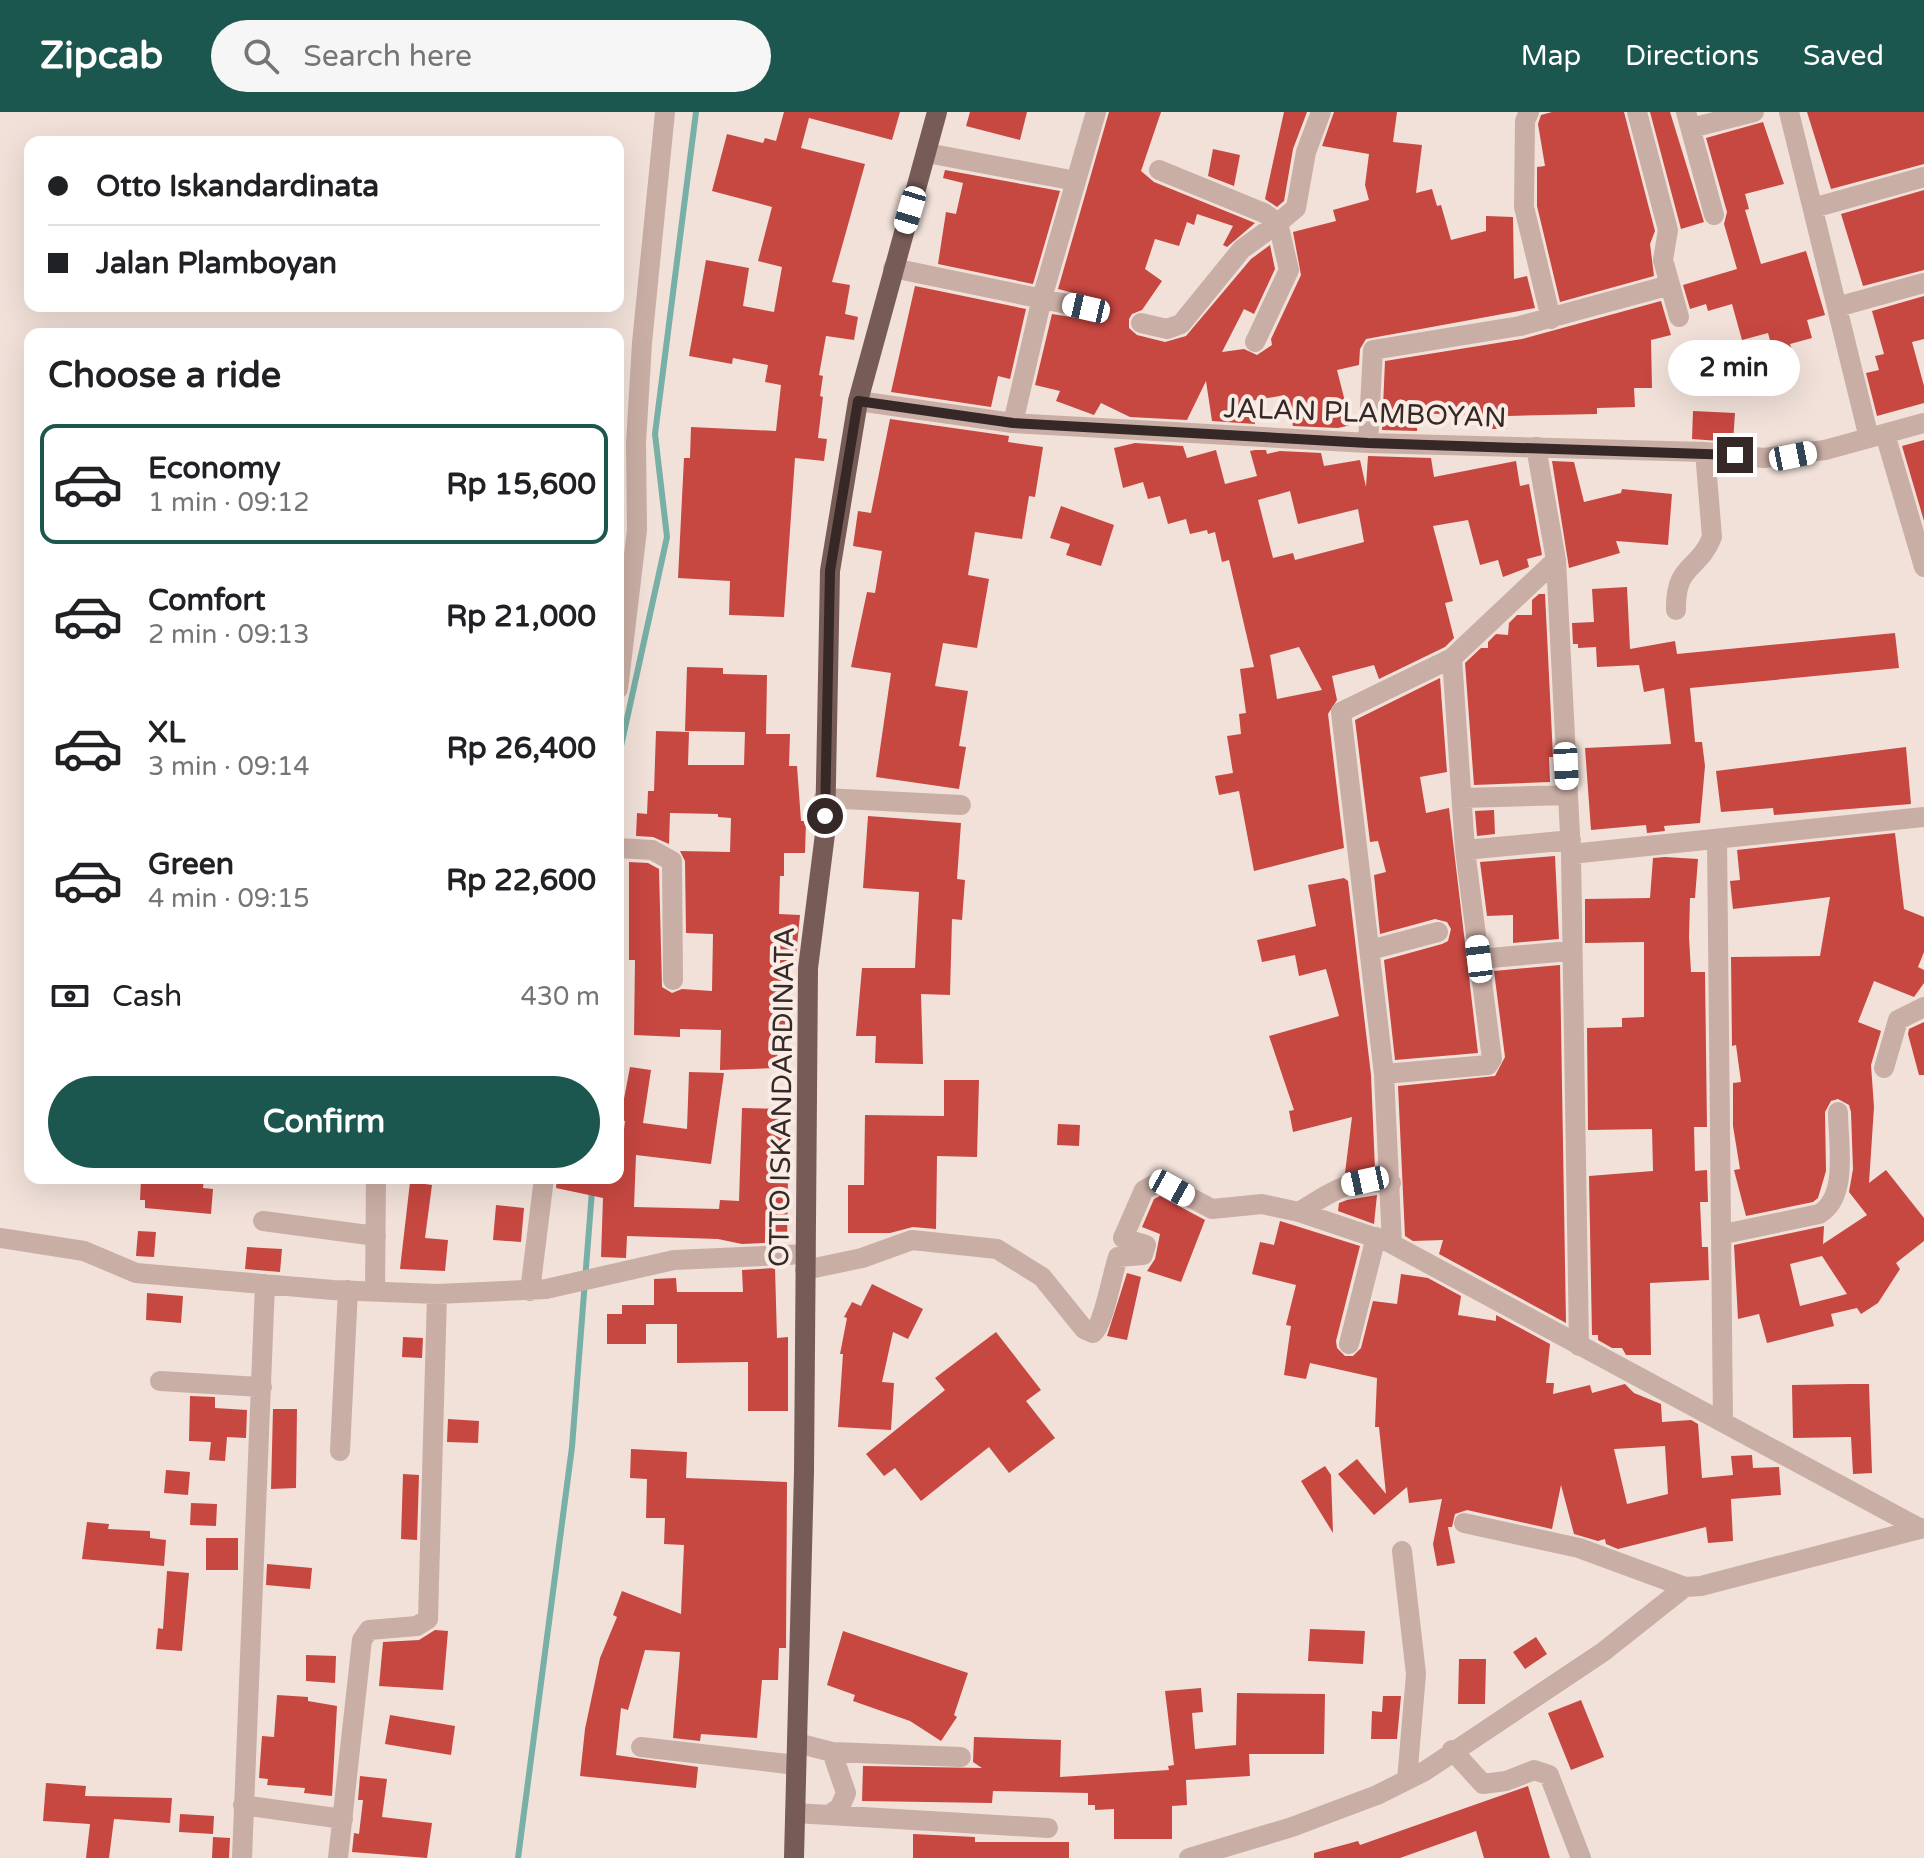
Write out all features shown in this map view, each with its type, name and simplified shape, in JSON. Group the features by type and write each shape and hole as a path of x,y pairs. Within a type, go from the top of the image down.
{"main road":[{"name":"OTTO ISKANDARDINATA","path":"794,1858 806,1262 808,968 825,834 830,571 858,401 937,112"}],"street":[{"path":"624,639 637,530 636,443 642,343 665,112"},
{"path":"1013,423 1042,298 1096,112"},
{"path":"1141,323 1167,329 1181,324 1242,249 1296,208 1306,152 1321,112"},
{"path":"1529,112 1525,121 1524,207 1551,319"},
{"path":"1637,112 1668,230 1662,253 1679,317"},
{"path":"1714,215 1689,120 1754,112"},
{"path":"1789,112 1837,307 1877,436 1923,558"},
{"path":"927,153 1076,181"},
{"path":"1159,170 1264,213 1278,223 1289,270 1255,342"},
{"path":"1813,208 1924,177"},
{"path":"893,268 1086,308"},
{"path":"1837,307 1924,283"},
{"path":"1368,443 1373,350 1551,319 1670,285"},
{"name":"JALAN PLAMBOYAN","path":"858,401 1013,423 1368,443 1705,452 1764,458 1793,456 1924,423"},
{"path":"1536,447 1556,560 1571,847 1570,951 1578,1130 1579,1346"},
{"path":"1676,610 1678,582 1708,548 1712,537 1705,452"},
{"path":"1349,1344 1384,1241 1391,1183 1384,1074 1341,712 1452,658 1556,560"},
{"path":"1384,1074 1492,1064 1465,850 1452,658"},
{"path":"1462,798 1568,795"},
{"path":"824,798 961,805"},
{"path":"1465,850 1717,839 1924,817"},
{"path":"1717,839 1724,1234 1723,1422"},
{"path":"624,848 652,850 672,861 673,980"},
{"path":"1370,950 1438,932"},
{"path":"1479,959 1570,951"},
{"path":"1884,1068 1898,1020 1924,1007"},
{"path":"1724,1234 1819,1214 1829,1209 1837,1190 1838,1112"},
{"path":"1299,1212 1342,1185 1365,1181 1391,1183"},
{"path":"0,1238 84,1251 136,1273 437,1294 538,1290 674,1260 806,1262 862,1258 912,1240 997,1249 1042,1277 1084,1329 1093,1333 1105,1310 1106,1291 1118,1257 1143,1255 1146,1245 1123,1238 1144,1190 1163,1183 1212,1209 1262,1204 1299,1212 1384,1241 1723,1422 1730,1429 1923,1528"},
{"path":"375,1292 376,1184"},
{"path":"538,1290 544,1184"},
{"path":"263,1221 376,1236"},
{"path":"242,1858 265,1284"},
{"path":"340,1451 348,1290"},
{"path":"338,1858 362,1640 369,1630 417,1626 428,1619 437,1294"},
{"path":"160,1381 262,1387"},
{"path":"1464,1523 1579,1548 1685,1587 1701,1586 1923,1528"},
{"path":"1402,1551 1416,1674 1407,1780"},
{"path":"1189,1858 1292,1827 1407,1780 1575,1670 1685,1587"},
{"path":"797,1743 832,1752 961,1757"},
{"path":"641,1747 796,1765"},
{"path":"1452,1750 1483,1784 1506,1781 1534,1770 1549,1775 1581,1858"},
{"path":"829,1815 840,1807 846,1793 832,1752"},
{"path":"243,1805 343,1819"},
{"path":"795,1813 1048,1828"}],"building":[{"path":"784,112 900,112 892,140 809,118 801,148 865,164 832,282 850,285 845,314 858,317 854,340 826,336 819,375 823,376 820,396 823,397 818,438 827,439 824,461 795,458 784,617 729,615 730,581 678,578 684,458 690,458 691,427 776,431 781,385 765,382 768,365 733,358 732,364 689,356 706,260 749,268 743,306 774,312 782,267 758,261 772,207 712,191 727,134 763,143 765,138 776,141"},
{"path":"970,112 1027,112 1020,140 966,126"},
{"path":"1109,112 1161,112 1141,171 1154,182 1255,223 1227,247 1223,245 1233,226 1197,214 1194,225 1187,222 1179,246 1155,239 1145,269 1162,281 1142,310 1132,314 1129,319 1129,328 1137,335 1165,342 1186,336 1251,259 1270,245 1275,269 1254,314 1244,309 1222,352 1244,349 1257,355 1272,345 1271,339 1301,275 1293,232 1336,221 1333,210 1369,200 1365,185 1369,154 1322,146 1334,112 1397,112 1393,142 1422,145 1416,193 1432,189 1437,206 1441,205 1451,240 1486,231 1486,216 1513,217 1514,279 1527,276 1535,308 1366,339 1360,349 1359,365 1337,370 1351,425 1338,428 1293,426 1285,395 1251,401 1255,424 1212,421 1206,381 1187,420 1130,417 1101,403 1094,415 1056,401 1060,391 1035,385 1052,314 1089,320 1099,310 1094,298 1058,289"},
{"path":"1284,112 1307,112 1293,149 1284,201 1277,207 1265,199"},
{"path":"1552,112 1624,112 1655,231 1650,244 1654,276 1560,302 1537,206 1537,167 1545,166 1538,124 1541,115"},
{"path":"1650,112 1670,112 1704,222 1681,229"},
{"path":"1807,112 1924,112 1924,164 1831,189"},
{"path":"1763,122 1784,184 1745,194 1749,209 1745,210 1761,264 1806,251 1825,315 1807,320 1812,338 1790,344 1792,350 1774,355 1768,333 1742,340 1732,304 1708,311 1706,304 1690,309 1683,285 1737,269 1724,224 1727,212 1706,138"},
{"path":"1213,149 1240,155 1234,186 1208,176"},
{"path":"945,170 1060,191 1033,284 938,264 946,212 956,214 963,183 943,178"},
{"path":"1924,190 1924,270 1863,286 1841,214"},
{"path":"915,286 1026,309 1010,379 998,376 991,407 891,392"},
{"path":"1924,296 1924,339 1912,342 1924,386 1924,403 1877,416 1866,373 1879,370 1875,356 1884,354 1872,311"},
{"path":"1661,301 1671,335 1651,340 1652,388 1634,388 1635,407 1597,408 1597,414 1507,416 1507,429 1482,429 1481,416 1418,413 1417,431 1382,430 1385,361 1522,339"},
{"path":"1693,411 1735,413 1733,442 1692,439"},
{"path":"890,419 1009,436 1008,442 1043,447 1035,497 1029,496 1022,539 975,532 968,575 989,579 977,648 943,643 935,686 968,691 959,746 966,747 959,789 876,777 891,673 851,667 867,592 875,593 882,551 853,546 858,511 871,513"},
{"path":"1924,440 1924,521 1902,446"},
{"path":"1135,443 1183,446 1187,458 1216,450 1225,484 1257,476 1250,451 1255,450 1266,450 1267,454 1280,451 1321,453 1324,466 1360,460 1366,487 1368,456 1431,458 1434,477 1516,461 1520,486 1529,484 1542,555 1527,559 1529,567 1503,577 1498,560 1480,565 1468,520 1433,526 1453,601 1445,603 1454,638 1445,647 1379,679 1374,665 1332,676 1337,700 1328,714 1344,848 1254,871 1239,791 1219,795 1215,776 1233,773 1227,736 1241,734 1239,714 1246,713 1240,669 1254,667 1229,560 1222,562 1215,532 1208,534 1207,530 1190,534 1186,519 1168,524 1160,496 1148,499 1143,482 1123,488 1114,448","holes":["1290,491 1298,524 1358,509 1364,542 1295,560 1293,553 1273,558 1258,500","1299,647 1322,690 1277,699 1270,655"]},
{"path":"1552,461 1574,462 1584,502 1621,493 1622,489 1672,494 1668,545 1616,541 1620,553 1569,568"},
{"path":"1061,506 1114,525 1101,566 1066,555 1070,544 1050,538"},
{"path":"1627,587 1630,649 1675,641 1677,654 1895,633 1899,668 1690,688 1695,742 1702,742 1705,766 1700,823 1664,826 1665,831 1647,833 1646,825 1591,830 1585,748 1671,744 1664,688 1644,692 1639,665 1597,667 1596,647 1578,648 1578,644 1573,644 1572,623 1594,622 1592,589"},
{"path":"1539,594 1545,594 1553,757 1549,757 1550,782 1474,785 1465,663 1481,648 1488,648 1488,642 1496,634 1508,635 1509,623 1517,615 1532,615 1532,600"},
{"path":"687,667 723,668 723,674 767,675 766,734 790,734 789,766 797,766 801,821 806,821 805,853 784,853 784,876 780,876 779,914 800,915 796,956 787,956 785,1031 778,1031 777,1068 720,1070 721,1030 680,1029 680,1037 634,1035 635,960 629,960 629,862 648,863 659,869 662,987 672,993 682,989 712,991 713,934 686,933 685,861 680,851 730,852 731,818 718,817 718,814 670,813 669,844 653,837 636,836 637,813 647,814 648,791 654,791 656,731 689,732 688,765 744,765 745,732 685,731"},
{"path":"1440,678 1447,772 1420,777 1426,813 1449,808 1478,1053 1395,1060 1384,960 1442,944 1448,941 1451,929 1447,922 1435,919 1380,934 1374,875 1386,872 1378,841 1370,842 1355,720"},
{"path":"1906,747 1911,804 1774,815 1773,808 1721,812 1716,771"},
{"path":"1494,810 1495,834 1477,836 1475,811"},
{"path":"868,816 961,823 957,879 965,880 962,920 952,919 950,995 921,994 923,1064 875,1063 876,1036 856,1036 862,968 915,968 919,892 863,888"},
{"path":"1895,833 1904,909 1924,917 1924,952 1918,967 1924,970 1924,983 1914,997 1874,981 1858,1022 1881,1031 1871,1065 1874,1107 1869,1183 1886,1170 1924,1218 1924,1241 1896,1263 1900,1269 1878,1303 1861,1314 1857,1308 1831,1314 1834,1326 1767,1343 1759,1314 1738,1319 1734,1245 1824,1226 1823,1244 1867,1215 1849,1192 1853,1169 1851,1112 1849,1105 1838,1099 1831,1101 1825,1112 1826,1171 1818,1198 1813,1202 1746,1216 1734,1170 1740,1169 1733,1126 1733,1083 1741,1082 1736,1045 1732,1046 1731,957 1820,956 1830,897 1733,909 1730,881 1740,880 1737,850","holes":["1822,1256 1847,1294 1800,1306 1790,1264"]},
{"path":"1555,856 1559,939 1513,943 1513,915 1487,916 1480,862"},
{"path":"1653,858 1698,859 1695,898 1690,898 1689,937 1691,972 1705,972 1707,1127 1694,1127 1695,1171 1707,1170 1708,1202 1700,1202 1702,1247 1708,1247 1709,1280 1650,1283 1651,1355 1626,1355 1622,1348 1612,1348 1598,1340 1598,1335 1592,1335 1589,1176 1653,1171 1652,1129 1588,1130 1587,1028 1622,1027 1622,1018 1644,1017 1644,942 1585,943 1585,899 1650,898"},
{"path":"1344,878 1348,881 1371,1075 1375,1169 1345,1173 1352,1117 1293,1132 1289,1111 1294,1110 1269,1036 1339,1016 1326,969 1299,976 1295,955 1262,962 1257,940 1316,926 1308,885"},
{"path":"1560,965 1566,1323 1439,1254 1443,1240 1413,1241 1405,1236 1398,1086 1495,1076 1505,1057 1494,971"},
{"path":"1924,1022 1924,1075 1919,1075 1908,1034 1909,1029"},
{"path":"630,1067 651,1070 643,1123 687,1129 689,1072 724,1073 711,1164 636,1155 634,1207 719,1209 720,1200 739,1201 742,1108 789,1109 787,1242 742,1244 718,1239 627,1236 626,1258 601,1257 603,1198 556,1188 556,1184 624,1184 624,1099"},
{"path":"944,1080 979,1080 977,1157 937,1156 936,1229 913,1227 890,1233 848,1233 848,1185 864,1185 865,1115 944,1116"},
{"path":"1058,1124 1080,1125 1079,1146 1057,1145"},
{"path":"141,1184 203,1184 203,1188 213,1189 211,1214 145,1208 145,1200 140,1200"},
{"path":"410,1184 432,1185 425,1238 448,1240 445,1271 400,1269"},
{"path":"1377,1195 1374,1224 1338,1211 1339,1203"},
{"path":"1160,1196 1205,1220 1181,1282 1147,1271 1155,1259 1160,1234 1142,1227 1154,1199"},
{"path":"496,1205 524,1208 521,1242 493,1240"},
{"path":"1280,1221 1360,1246 1336,1341 1337,1348 1345,1356 1353,1356 1361,1348 1373,1301 1397,1304 1401,1274 1428,1278 1461,1296 1458,1315 1496,1321 1496,1315 1550,1344 1546,1383 1554,1383 1553,1394 1590,1385 1592,1393 1625,1384 1634,1393 1661,1404 1662,1422 1691,1420 1698,1424 1702,1478 1733,1475 1731,1456 1752,1455 1753,1468 1779,1467 1781,1495 1731,1499 1733,1541 1708,1543 1706,1527 1618,1549 1606,1544 1605,1539 1598,1541 1574,1534 1561,1485 1552,1529 1467,1510 1455,1514 1452,1527 1448,1527 1455,1563 1437,1566 1433,1544 1442,1499 1409,1503 1407,1487 1374,1515 1338,1474 1357,1459 1386,1494 1379,1427 1375,1427 1377,1378 1310,1363 1306,1379 1284,1375 1291,1326 1286,1325 1296,1285 1252,1274 1260,1242 1274,1245","holes":["1665,1446 1668,1494 1627,1504 1614,1449"]},
{"path":"138,1231 156,1232 154,1257 136,1256"},
{"path":"247,1247 282,1249 280,1272 245,1269"},
{"path":"775,1268 777,1338 788,1337 788,1411 748,1411 748,1362 677,1363 677,1324 646,1324 646,1344 607,1344 607,1314 622,1314 622,1305 654,1305 654,1279 676,1278 677,1292 743,1292 742,1270"},
{"path":"1127,1273 1141,1277 1127,1340 1107,1336"},
{"path":"872,1284 923,1309 908,1339 893,1332 882,1382 894,1383 891,1430 838,1427 843,1354 840,1354 847,1318 844,1317 852,1302 861,1306"},
{"path":"147,1293 183,1296 181,1323 146,1320"},
{"path":"996,1332 1041,1390 1026,1401 1055,1438 1009,1473 989,1447 921,1501 895,1468 884,1476 866,1454 945,1390 935,1378"},
{"path":"403,1337 423,1338 422,1358 402,1357"},
{"path":"1869,1384 1872,1473 1853,1474 1851,1437 1793,1438 1792,1385"},
{"path":"190,1396 215,1397 215,1408 247,1410 246,1438 227,1437 225,1461 209,1460 211,1442 189,1441"},
{"path":"273,1409 297,1409 296,1488 271,1489"},
{"path":"448,1419 479,1421 478,1443 447,1442"},
{"path":"631,1449 687,1452 686,1478 787,1482 786,1648 779,1648 778,1680 762,1680 757,1738 701,1734 700,1741 673,1738 680,1652 645,1650 628,1710 621,1708 616,1755 698,1767 696,1788 580,1776 585,1729 600,1658 617,1617 613,1615 622,1591 681,1614 684,1545 664,1544 665,1518 646,1518 647,1479 630,1478"},
{"path":"1325,1466 1331,1475 1333,1533 1301,1481"},
{"path":"166,1470 190,1472 188,1495 164,1493"},
{"path":"403,1474 419,1475 417,1540 401,1539"},
{"path":"191,1503 217,1504 216,1526 190,1525"},
{"path":"87,1522 109,1524 108,1529 150,1531 150,1538 166,1540 164,1566 82,1559"},
{"path":"206,1538 238,1538 238,1570 206,1570"},
{"path":"267,1564 312,1568 310,1589 266,1585"},
{"path":"167,1571 189,1573 182,1651 156,1649 158,1628 163,1629"},
{"path":"1310,1629 1365,1631 1363,1664 1308,1661"},
{"path":"435,1630 448,1631 443,1690 379,1686 383,1642 419,1640"},
{"path":"843,1631 968,1673 954,1715 957,1717 941,1741 910,1721 853,1701 855,1695 827,1685"},
{"path":"1536,1637 1547,1654 1525,1669 1513,1652"},
{"path":"306,1655 336,1656 335,1683 306,1681"},
{"path":"1459,1659 1486,1659 1485,1704 1458,1704"},
{"path":"1201,1688 1203,1712 1192,1713 1195,1749 1236,1745 1237,1693 1325,1694 1324,1754 1249,1754 1250,1776 1186,1780 1187,1805 1172,1806 1172,1839 1114,1839 1114,1809 1095,1810 1095,1805 1088,1805 1088,1793 993,1791 992,1803 862,1801 863,1766 982,1768 973,1762 974,1737 1061,1740 1060,1777 1169,1770 1168,1766 1174,1765 1165,1691"},
{"path":"277,1695 308,1697 308,1701 337,1706 332,1796 304,1793 305,1788 267,1785 268,1779 259,1778 262,1736 274,1737"},
{"path":"1383,1696 1401,1696 1397,1739 1371,1739 1372,1711 1382,1712"},
{"path":"1581,1700 1604,1757 1571,1770 1548,1713"},
{"path":"390,1715 455,1726 451,1755 385,1744"},
{"path":"360,1776 387,1779 382,1817 432,1823 427,1858 352,1852 354,1833 359,1834 363,1800 358,1800"},
{"path":"46,1783 86,1786 85,1796 172,1798 170,1823 114,1819 109,1858 86,1858 90,1824 43,1821"},
{"path":"1528,1786 1550,1858 1484,1858 1476,1831 1400,1858 1314,1858 1314,1853 1358,1841 1360,1845"},
{"path":"180,1814 214,1816 213,1834 179,1832"},
{"path":"913,1834 975,1837 975,1842 1069,1842 1069,1858 913,1858"},
{"path":"213,1837 230,1838 229,1858 212,1858"}],"waterway":[{"path":"624,732 667,537 655,434 696,112"},
{"path":"518,1858 572,1447 593,1184"}],"route":[{"path":"825,816 830,571 858,401 1013,423 1368,443 1735,455"}]}
